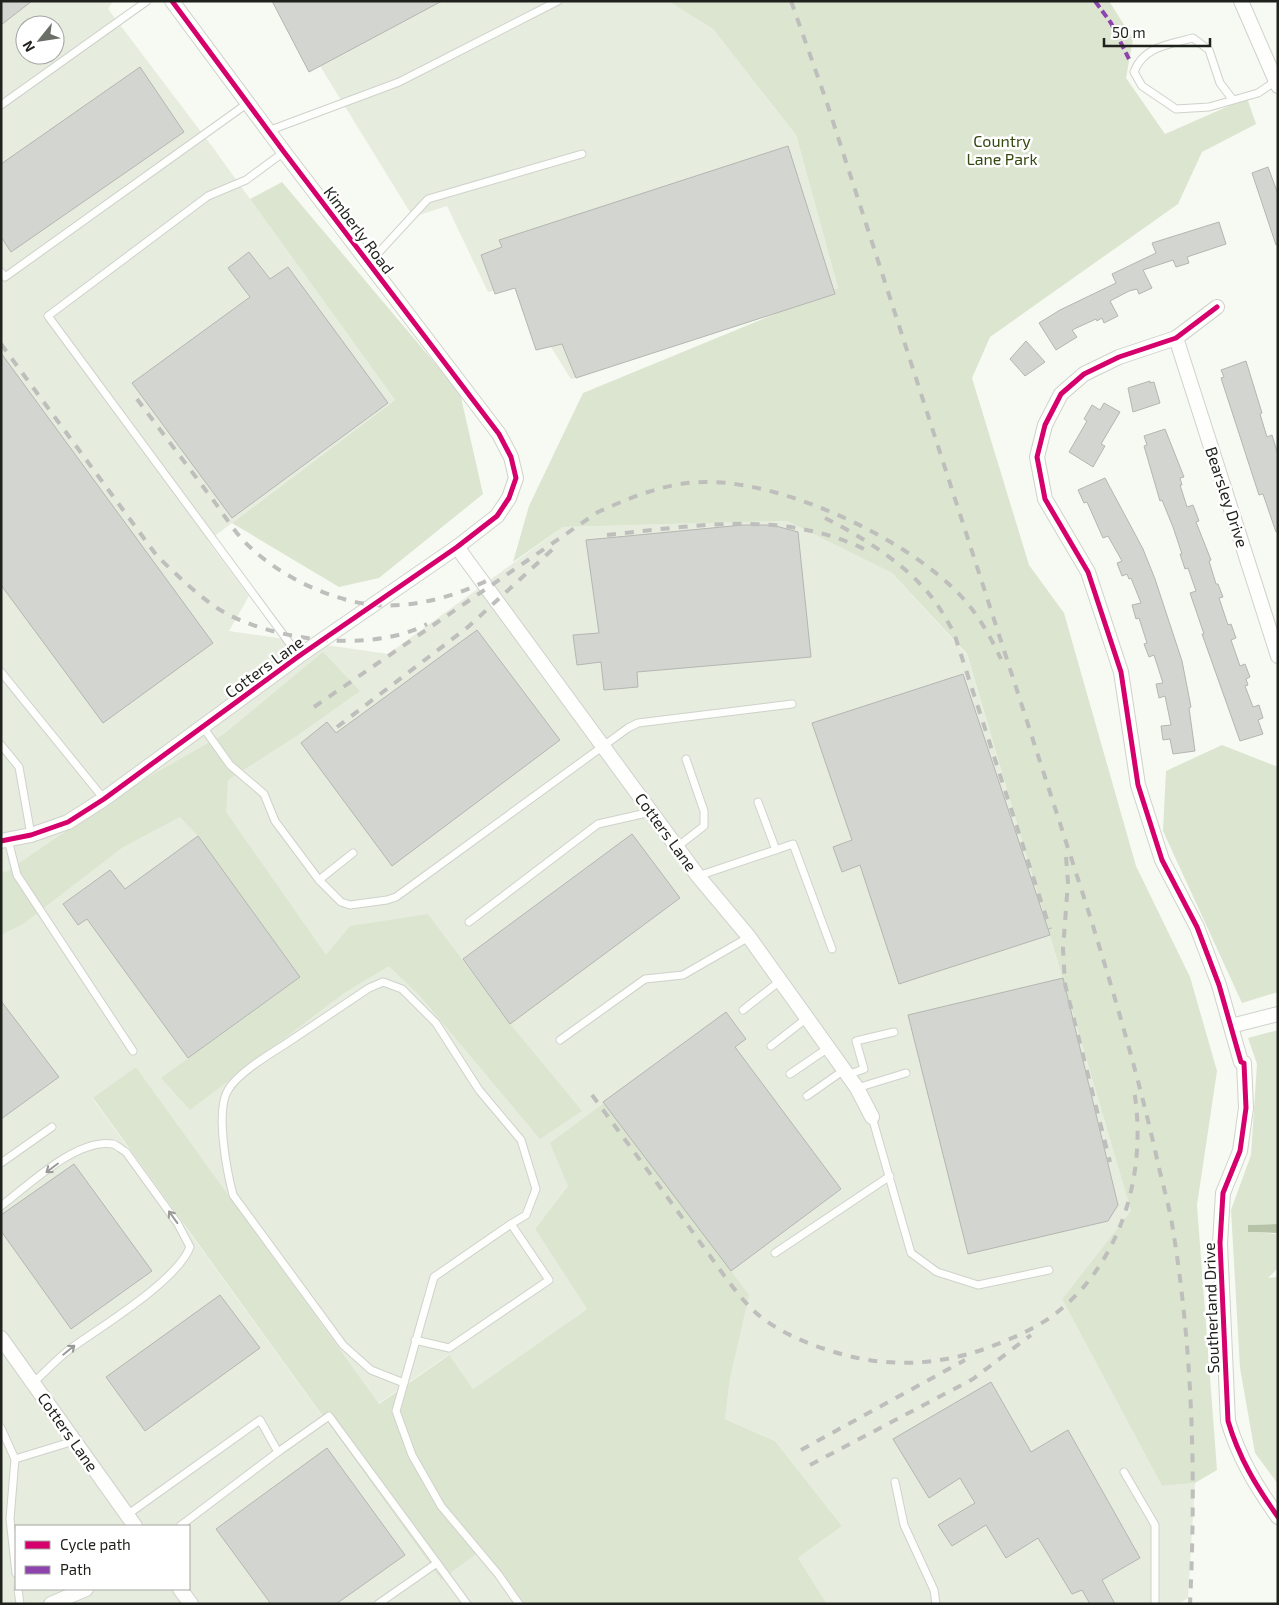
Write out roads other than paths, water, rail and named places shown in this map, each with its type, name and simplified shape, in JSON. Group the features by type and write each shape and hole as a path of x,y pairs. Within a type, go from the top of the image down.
{"street":[{"name":"Kimberly Road","path":"172,1 284,152 499,434 511,457 516,478"},
{"path":"1241,1 1277,84"},
{"name":"Southerland Drive","path":"1217,307 1176,338 1118,357 1084,374 1061,394 1045,425 1037,457 1045,500 1088,572 1120,672 1138,784 1162,860 1197,927 1219,985 1241,1062 1244,1063 1246,1108 1240,1152 1223,1193 1220,1243 1228,1421 1237,1450 1250,1478 1278,1518"},
{"name":"Bearsley Drive","path":"1176,338 1278,656"},
{"name":"Cotters Lane","path":"5,841 31,835 68,822 104,799 300,656 457,548 497,516 510,498 516,478"},
{"name":"Cotters Lane","path":"457,548 698,876 749,936 857,1088 872,1117"},
{"path":"1231,1026 1278,1014"},
{"name":"Cotters Lane","path":"1,1338 131,1520"},
{"path":"51,1604 84,1590"},
{"path":"181,1590 191,1604"}],"lane":[{"path":"1,105 146,1"},
{"path":"268,130 399,82 558,1"},
{"path":"1233,100 1220,83 1209,50 1193,38 1163,45 1139,59 1134,72 1142,86 1176,109 1209,107 1258,93 1277,84"},
{"path":"1,272 5,277 248,103"},
{"path":"284,152 246,180 208,196 48,316 300,656"},
{"path":"369,264 428,199 582,154"},
{"path":"1,672 104,799"},
{"path":"203,727 230,765 264,794 275,821 318,880 340,902 350,904 396,897 628,728 638,723 792,704"},
{"path":"1,745 19,767 31,835"},
{"path":"677,847 704,826 704,811 686,759"},
{"path":"758,802 776,850"},
{"path":"469,922 598,824 651,812"},
{"path":"5,841 17,875 133,1051"},
{"path":"698,876 794,844 832,950"},
{"path":"318,880 353,853"},
{"path":"560,1040 645,979 683,975 749,936"},
{"path":"743,1010 780,981"},
{"path":"404,1383 371,1370 343,1345 233,1195 226,1171 222,1115 227,1090 254,1065 369,988 383,982 402,988 436,1024 479,1090 521,1140 536,1189 526,1215 434,1277 415,1340 404,1383 396,1411 412,1455 441,1506 498,1574 519,1604"},
{"path":"771,1046 807,1018"},
{"path":"807,1096 846,1072 864,1069 856,1041 894,1032"},
{"path":"790,1074 828,1048"},
{"path":"857,1088 906,1073"},
{"path":"872,1117 911,1253 937,1272 978,1284 1049,1270"},
{"path":"1,1163 52,1127"},
{"path":"1,1206 68,1156 95,1145 114,1144 126,1152 178,1224 190,1247 186,1260 161,1282 68,1351 33,1383"},
{"path":"775,1254 890,1176"},
{"path":"415,1340 449,1348 549,1280 511,1224"},
{"path":"181,1525 329,1416 467,1604"},
{"path":"131,1520 260,1420 278,1452"},
{"path":"1,1428 14,1459 10,1519 15,1564"},
{"path":"14,1459 74,1441"},
{"path":"1124,1472 1155,1525 1155,1604"},
{"path":"895,1482 904,1525 934,1590 936,1604"},
{"path":"378,1604 437,1563"},
{"path":"18,1590 20,1604"}],"railway":[{"path":"791,1 826,100 1089,913 1144,1103 1172,1222 1185,1323 1193,1464 1190,1604"},
{"path":"1,344 157,556 193,590 217,608 264,629 321,640 350,641 378,639 404,633 427,624"},
{"path":"137,399 241,538 269,563 302,583 320,591 356,602 374,605 405,605 451,595 494,577"},
{"path":"314,707 598,512 652,491 695,482 741,485 775,492 809,503 878,535 910,554 937,574 960,595 983,626 1001,659"},
{"path":"825,518 863,539 901,566 931,596 951,627 1050,929"},
{"path":"607,535 706,525 772,525 805,530 837,538 868,551"},
{"path":"337,727 468,627 554,548"},
{"path":"1066,857 1068,882 1063,949 1065,984 1110,1162"},
{"path":"592,1095 730,1283 753,1310 779,1329 820,1347 860,1358 898,1363 953,1358 990,1347 1044,1322 1075,1296 1095,1272 1112,1245 1124,1215 1132,1185 1137,1153 1137,1121 1134,1090"},
{"path":"810,1465 973,1379 1031,1335"},
{"path":"801,1450 965,1360"}],"park label":[{"name":"Country Lane Park","path":"1002,150"}]}
